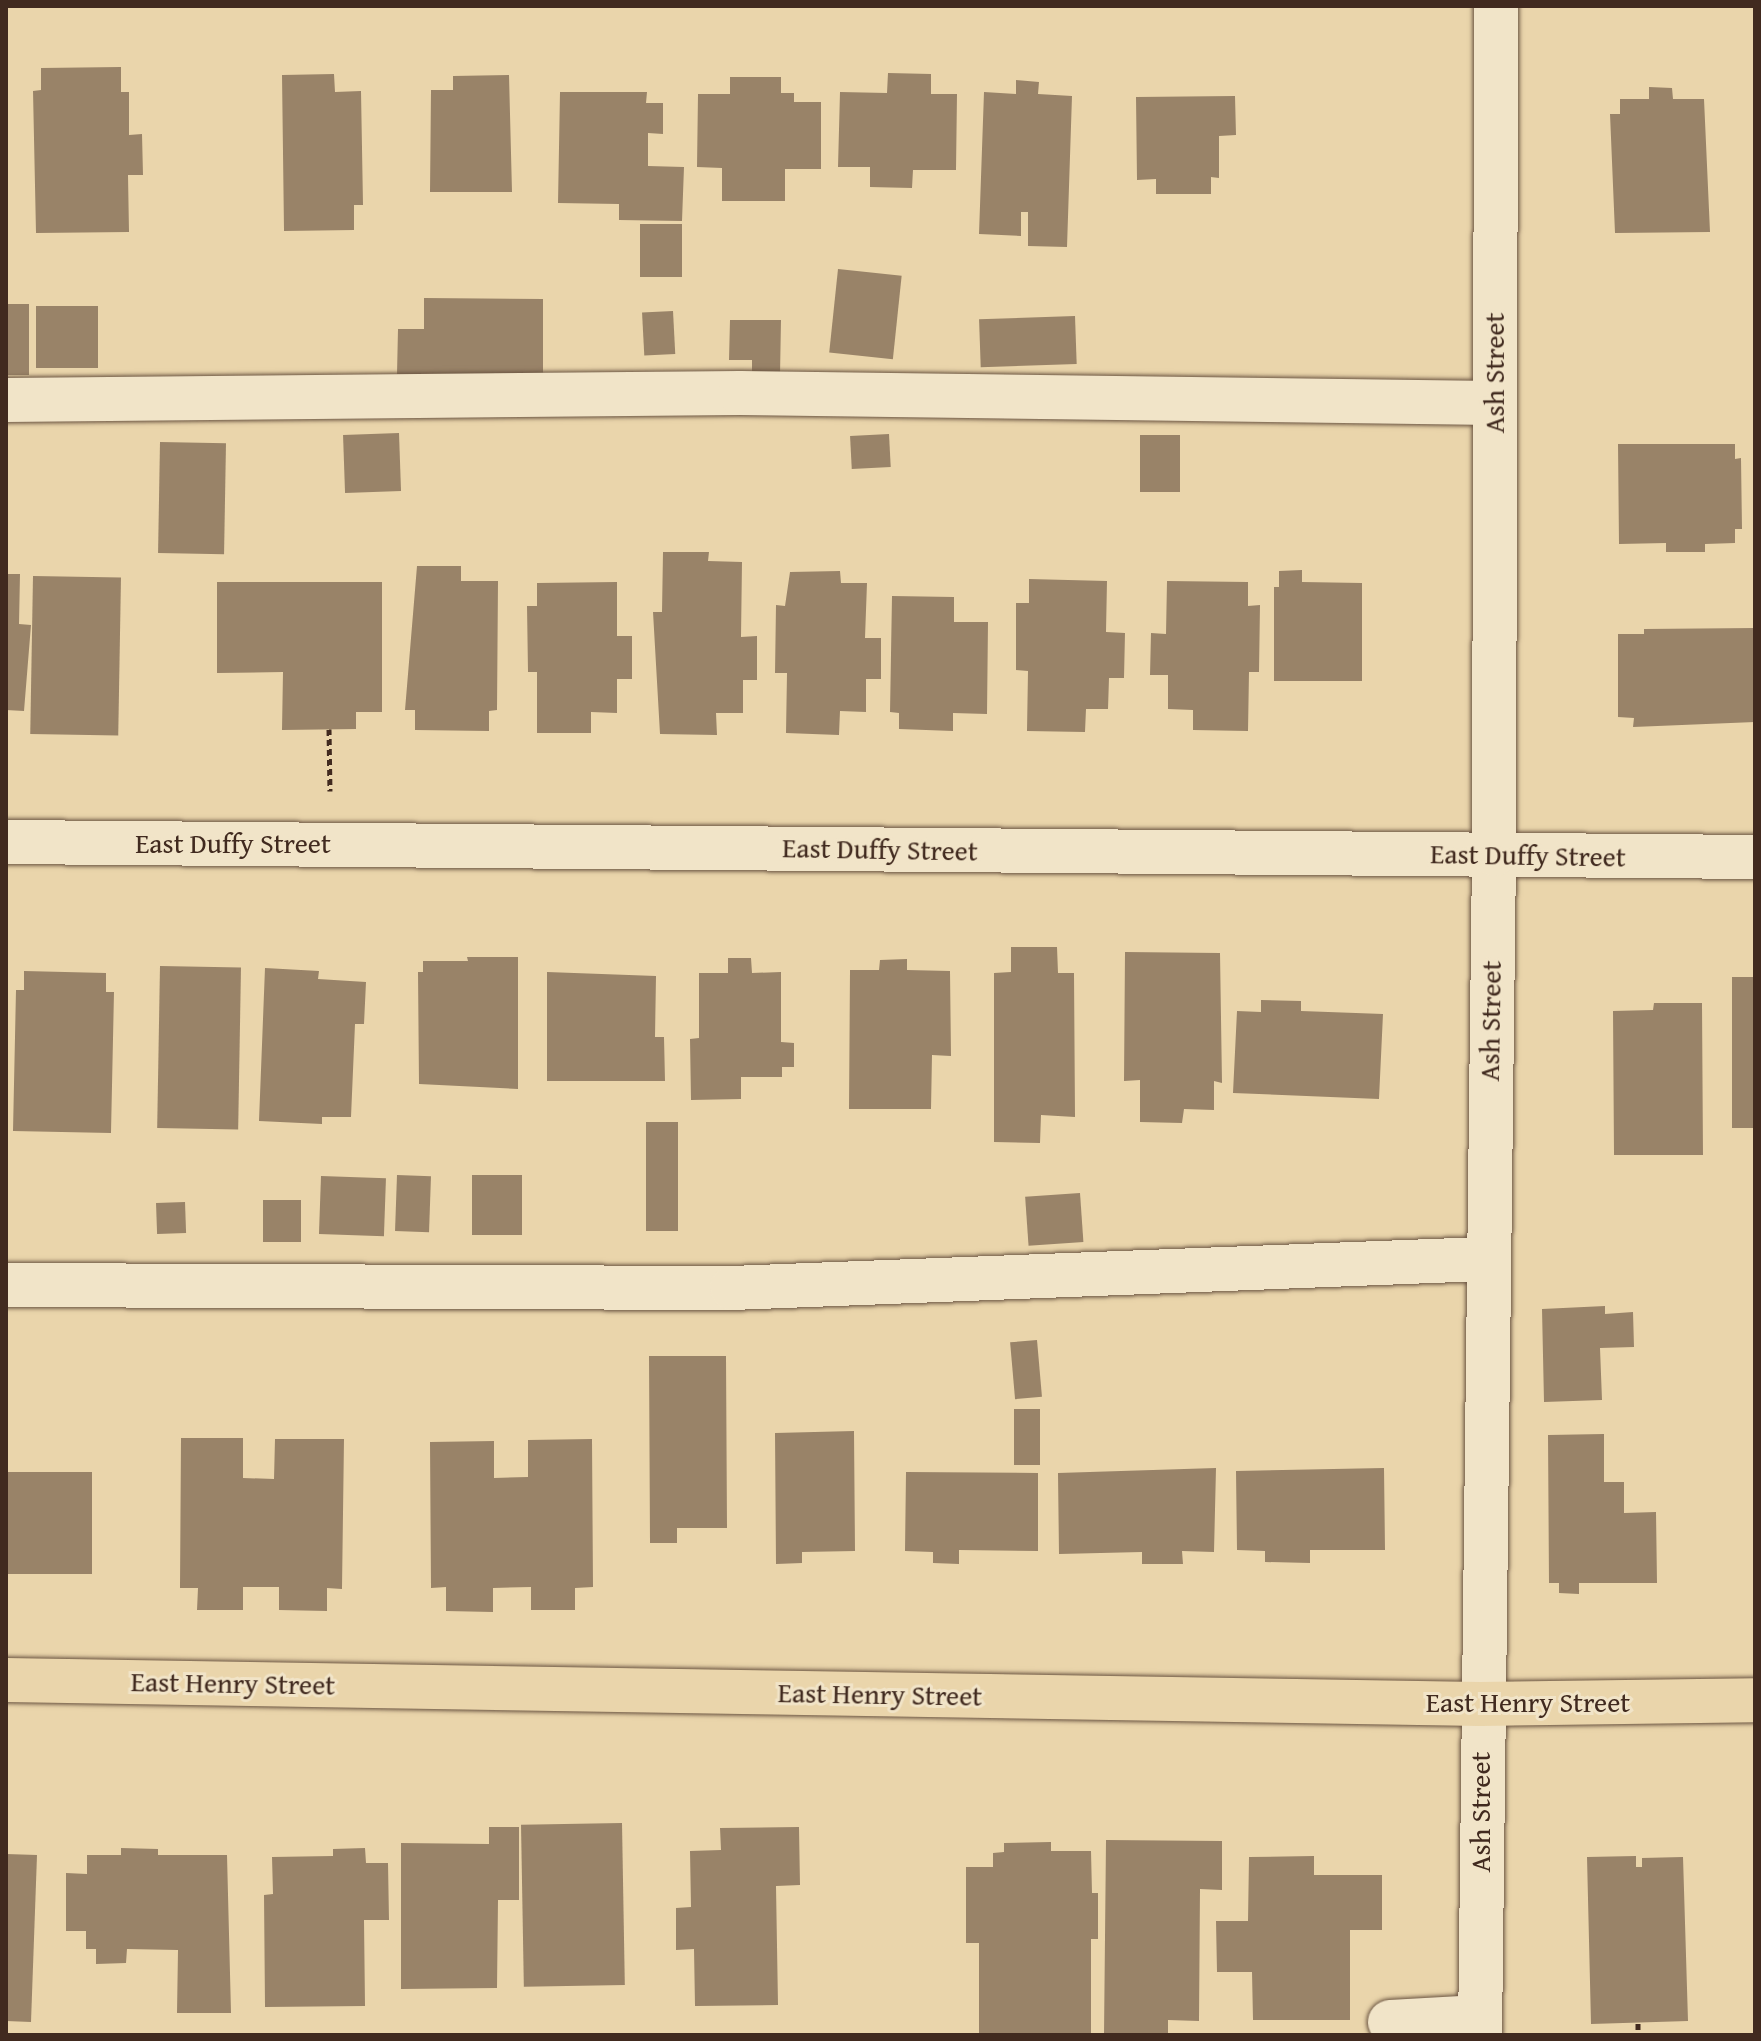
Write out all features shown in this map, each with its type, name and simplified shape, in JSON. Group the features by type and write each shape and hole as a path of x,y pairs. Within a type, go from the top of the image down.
{"main road":[{"name":"East Henry Street","path":"6,1680 1480,1704 1755,1700"}],"street":[{"name":"Ash Street","path":"1480,2026 1485,1259 1494,854 1496,6"},
{"path":"6,400 740,393 1494,403"},
{"name":"East Duffy Street","path":"6,842 1755,857"},
{"path":"6,1285 732,1288 1485,1259"},
{"path":"1390,2022 1480,2026"}],"path":[{"path":"1638,2023 1638,2035"}],"building":[{"path":"121,67 121,92 129,92 129,135 142,134 143,175 128,175 129,232 36,233 33,91 41,90 41,68"},
{"path":"888,73 931,74 931,94 957,94 956,170 913,170 912,188 870,187 870,167 838,167 840,92 887,93"},
{"path":"334,74 335,92 361,91 363,205 354,205 354,230 284,231 282,75"},
{"path":"509,75 512,192 430,192 431,90 453,90 453,76"},
{"path":"730,77 781,77 781,93 794,93 794,102 821,102 821,169 785,169 785,201 722,201 722,168 697,167 698,94 730,94"},
{"path":"1016,80 1039,82 1038,94 1072,96 1067,247 1028,246 1028,212 1021,212 1021,236 979,234 984,92 1016,94"},
{"path":"1649,87 1672,88 1673,99 1704,99 1710,232 1615,233 1610,114 1620,114 1620,99 1649,99"},
{"path":"560,92 647,92 646,103 663,103 663,134 648,133 648,166 684,167 682,221 619,220 619,204 558,203"},
{"path":"1235,96 1236,135 1219,136 1219,178 1211,177 1211,194 1156,194 1156,179 1137,180 1136,97"},
{"path":"640,224 682,224 682,277 640,277"},
{"path":"838,269 902,276 893,359 829,353"},
{"path":"424,298 543,299 543,375 397,374 398,329 424,329"},
{"path":"6,304 29,304 29,375 6,375"},
{"path":"36,306 98,306 98,368 36,368"},
{"path":"673,311 675,354 644,356 642,313"},
{"path":"1075,316 1077,364 981,367 979,319"},
{"path":"730,320 781,320 780,375 752,374 752,360 729,360"},
{"path":"399,433 401,491 345,493 343,435"},
{"path":"889,434 891,467 852,469 850,436"},
{"path":"1140,435 1180,435 1180,492 1140,492"},
{"path":"160,442 226,443 224,554 158,553"},
{"path":"1618,444 1735,444 1735,459 1741,458 1742,529 1735,529 1735,543 1705,544 1705,552 1666,552 1666,543 1619,544"},
{"path":"663,552 709,552 708,561 742,562 741,637 757,636 757,680 743,680 743,713 716,713 717,735 660,734 653,612 662,612"},
{"path":"417,566 461,566 461,581 498,581 497,710 489,711 489,731 415,730 415,710 405,710"},
{"path":"1302,570 1302,582 1362,583 1362,681 1274,681 1274,587 1279,587 1279,571"},
{"path":"840,571 841,583 867,583 865,638 881,638 881,679 866,679 866,712 840,711 839,735 786,733 787,673 775,673 776,605 785,606 790,572"},
{"path":"6,574 20,574 19,624 31,625 24,711 6,710"},
{"path":"33,576 121,578 118,736 30,734"},
{"path":"1029,579 1107,581 1106,632 1125,633 1124,678 1109,678 1108,709 1086,709 1085,732 1027,731 1028,671 1016,670 1016,603 1029,603"},
{"path":"1167,581 1248,582 1248,606 1260,605 1259,672 1249,672 1248,731 1193,730 1193,710 1168,709 1168,675 1150,675 1151,633 1166,634"},
{"path":"217,582 382,582 382,712 356,712 356,729 282,730 283,672 217,673"},
{"path":"617,582 617,636 632,636 632,679 617,679 617,713 591,712 591,733 537,733 537,672 528,672 527,606 537,606 537,583"},
{"path":"892,596 954,597 954,622 988,622 987,714 953,713 953,731 899,729 899,713 890,712"},
{"path":"1755,628 1755,722 1633,727 1634,718 1618,717 1618,634 1644,634 1644,629"},
{"path":"1011,947 1057,947 1058,973 1074,973 1075,1117 1041,1115 1040,1143 994,1142 994,973 1011,972"},
{"path":"1125,952 1220,953 1222,1083 1214,1081 1214,1110 1184,1109 1182,1123 1140,1122 1140,1080 1124,1081"},
{"path":"467,957 518,957 518,1089 419,1084 418,972 423,972 423,961 468,961"},
{"path":"728,958 751,958 752,973 781,972 781,1042 794,1043 794,1067 782,1067 782,1077 741,1077 741,1099 691,1100 690,1039 699,1038 699,973 728,973"},
{"path":"907,959 907,970 950,971 951,1056 932,1055 931,1109 849,1109 850,970 879,970 880,960"},
{"path":"160,966 241,967 238,1129 157,1128"},
{"path":"265,968 319,971 318,979 366,982 364,1024 355,1024 351,1117 322,1117 322,1124 259,1121"},
{"path":"24,971 106,973 106,992 114,992 111,1133 13,1131 16,990 24,990"},
{"path":"547,972 656,976 655,1037 664,1037 665,1081 547,1081"},
{"path":"1732,977 1755,977 1755,1128 1732,1128"},
{"path":"1261,1000 1301,1001 1301,1011 1383,1014 1379,1099 1233,1093 1237,1011 1261,1012"},
{"path":"1654,1003 1702,1003 1703,1155 1614,1155 1613,1011 1653,1010"},
{"path":"646,1122 678,1122 678,1231 646,1231"},
{"path":"397,1175 431,1176 429,1232 395,1231"},
{"path":"472,1175 522,1175 522,1235 472,1235"},
{"path":"321,1176 386,1178 384,1236 319,1234"},
{"path":"1080,1193 1083,1242 1029,1246 1025,1197"},
{"path":"263,1200 301,1200 301,1242 263,1242"},
{"path":"185,1202 186,1233 157,1234 156,1203"},
{"path":"1605,1306 1605,1314 1633,1312 1634,1347 1600,1348 1602,1400 1544,1402 1542,1309"},
{"path":"1037,1340 1042,1397 1015,1399 1010,1342"},
{"path":"649,1356 726,1356 727,1528 677,1528 677,1543 650,1543"},
{"path":"1014,1409 1040,1409 1040,1465 1014,1465"},
{"path":"854,1431 855,1551 802,1552 802,1563 776,1564 775,1433"},
{"path":"1604,1434 1604,1482 1624,1482 1624,1513 1656,1512 1657,1583 1579,1583 1579,1594 1559,1593 1559,1583 1549,1583 1548,1435"},
{"path":"181,1438 243,1438 243,1478 274,1479 275,1439 344,1439 342,1589 327,1588 327,1611 279,1610 279,1587 243,1587 243,1610 197,1610 198,1588 180,1588"},
{"path":"592,1439 593,1587 575,1588 575,1610 531,1610 531,1587 493,1588 493,1612 446,1611 446,1587 431,1588 430,1442 494,1441 494,1478 528,1477 528,1440"},
{"path":"1216,1468 1214,1552 1182,1551 1183,1564 1142,1564 1142,1552 1059,1554 1058,1473"},
{"path":"1384,1468 1385,1550 1310,1550 1310,1563 1265,1562 1265,1551 1237,1550 1236,1471"},
{"path":"6,1472 92,1472 92,1574 6,1574"},
{"path":"906,1472 1038,1473 1038,1551 959,1550 959,1564 933,1563 933,1552 905,1551"},
{"path":"622,1823 625,1985 524,1987 521,1825"},
{"path":"489,1827 519,1827 519,1900 498,1900 497,1988 401,1989 401,1843 489,1844"},
{"path":"799,1827 800,1885 776,1886 778,2005 695,2006 694,1949 676,1950 676,1908 691,1907 690,1851 721,1850 720,1828"},
{"path":"1106,1840 1222,1841 1222,1890 1200,1889 1199,2021 1168,2020 1168,2035 1104,2035"},
{"path":"1051,1842 1051,1851 1091,1851 1092,1893 1098,1893 1098,1939 1091,1939 1091,2035 979,2034 979,1943 966,1943 966,1867 993,1867 993,1853 1004,1852 1004,1843"},
{"path":"121,1848 158,1849 158,1855 227,1855 231,2013 177,2013 178,1950 127,1949 126,1963 96,1964 96,1949 86,1949 86,1931 66,1931 66,1873 87,1874 87,1855 121,1855"},
{"path":"365,1848 366,1863 388,1863 389,1920 364,1920 365,2006 265,2007 264,1895 273,1894 272,1857 333,1856 333,1849"},
{"path":"6,1854 37,1855 31,2022 6,2021"},
{"path":"1314,1856 1314,1875 1382,1875 1382,1930 1350,1930 1350,2020 1253,2020 1252,1972 1217,1972 1216,1921 1248,1921 1249,1857"},
{"path":"1636,1856 1636,1867 1642,1867 1642,1858 1683,1857 1688,2021 1591,2024 1587,1857"}]}
